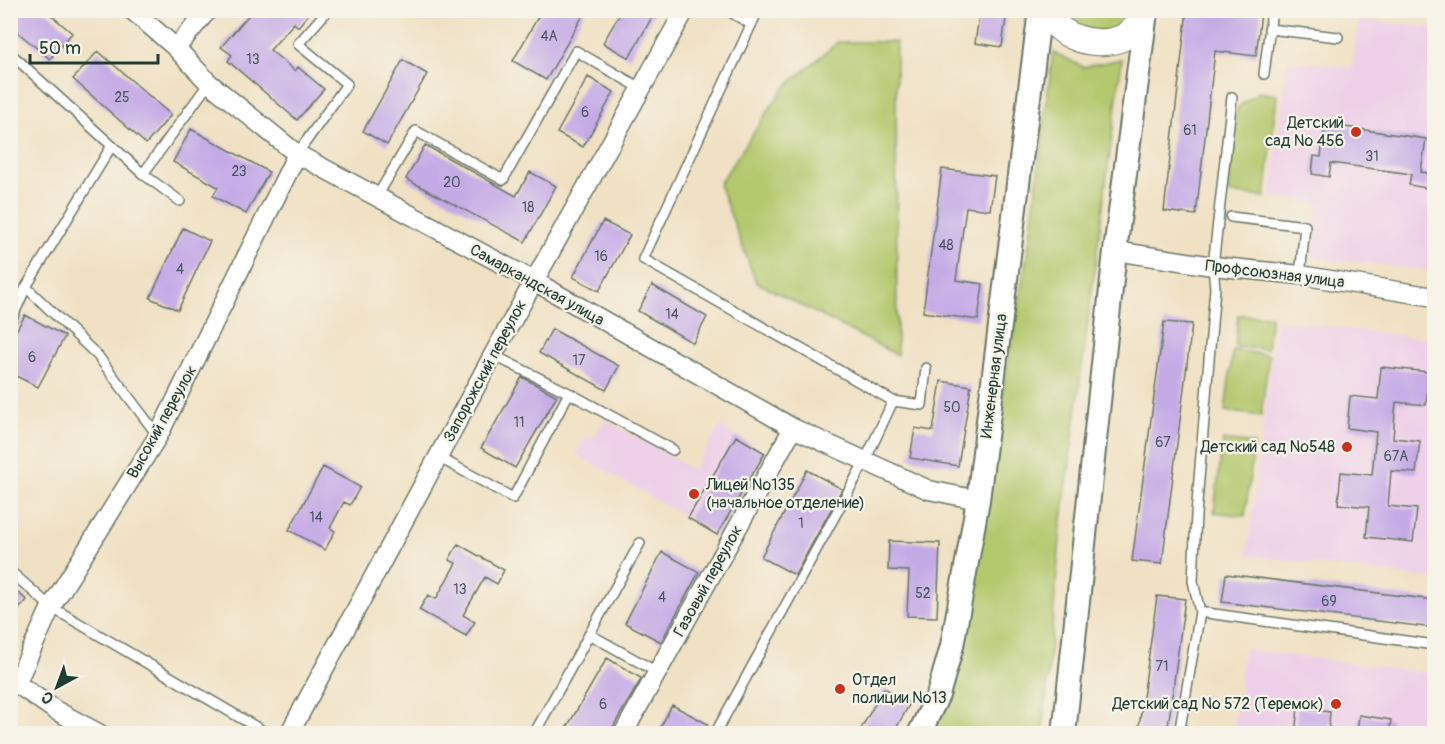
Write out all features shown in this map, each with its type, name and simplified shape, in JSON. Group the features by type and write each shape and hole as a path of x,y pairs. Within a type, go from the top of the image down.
{"main road":[{"path":"1047,10 1060,29 1089,42 1123,38 1136,27 1146,11"}],"street":[{"name":"Самаркандская улица","path":"132,10 176,48 209,83 297,154 534,281 793,428 929,490 978,500"},
{"path":"176,48 208,10"},
{"name":"Запорожский переулок","path":"290,734 493,355 685,10"},
{"name":"Инженерная улица","path":"919,734 938,695 952,646 978,500 1040,10"},
{"path":"1064,734 1115,251 1146,11"},
{"name":"Высокий переулок","path":"13,681 51,607 158,436 297,154"},
{"name":"Профсоюзная улица","path":"1115,251 1213,266 1300,275 1434,297"},
{"name":"Газовый переулок","path":"623,734 793,428"},
{"path":"13,681 55,710 100,734"}],"lane":[{"path":"297,154 347,84 298,44 328,10"},
{"path":"727,10 751,24"},
{"path":"758,10 643,259 893,401 922,405 926,368"},
{"path":"1264,74 1272,10"},
{"path":"1269,30 1338,37"},
{"path":"376,198 416,132 503,180 576,51 642,89"},
{"path":"10,53 142,174 180,201"},
{"path":"142,174 209,83"},
{"path":"1179,734 1200,612 1193,581 1196,515 1215,288 1213,266 1232,97"},
{"path":"10,323 26,286 111,147"},
{"path":"1231,217 1305,226 1300,275"},
{"path":"26,286 98,356 158,436"},
{"path":"493,355 569,393 673,450"},
{"path":"438,457 513,498 569,393"},
{"path":"715,734 865,461 893,401"},
{"path":"534,734 640,543"},
{"path":"10,571 51,607 268,734"},
{"path":"1200,612 1434,645"},
{"path":"590,634 657,672"}],"shaded area":[{"name":"Детский сад № 456","path":"1358,19 1434,28 1434,271 1312,257 1318,203 1271,197 1287,60 1352,68"},
{"name":"Детский сад №548","path":"1276,320 1434,340 1434,579 1247,555"},
{"name":"Лицей №135 (начальное отделение)","path":"604,419 694,470 720,426 765,453 717,535 576,454 587,435 593,439"},
{"name":"Детский сад № 572 (Теремок)","path":"1244,649 1434,674 1434,733 1233,734"}],"green space":[{"path":"1062,11 1138,11 1125,28 1098,31 1084,28"},
{"path":"838,42 896,42 897,355 756,282 719,184 783,89"},
{"path":"1053,52 1083,67 1122,59 1061,528 1043,733 933,734 945,708 1029,245"},
{"path":"1259,92 1277,95 1265,197 1228,193 1237,108"},
{"path":"1238,315 1271,316 1267,349 1235,347"},
{"path":"1233,350 1269,355 1261,416 1225,411"},
{"path":"1223,440 1254,444 1245,516 1214,512"}],"building":[{"path":"10,10 45,10 72,33 50,59 10,26"},
{"path":"253,10 312,10 298,27 294,23 270,50 295,71 298,67 324,89 297,120 228,61 232,55 221,47"},
{"path":"542,10 586,10 546,80 513,61"},
{"path":"622,10 656,10 629,58 603,43"},
{"path":"980,10 1007,10 1002,47 975,43"},
{"path":"1187,10 1261,13 1256,56 1215,51 1196,215 1164,211"},
{"path":"98,51 171,115 146,144 73,79"},
{"path":"403,60 427,74 387,145 363,131"},
{"path":"588,77 614,92 583,147 557,133"},
{"path":"1325,124 1426,139 1421,172 1428,173 1426,188 1409,185 1411,174 1331,163 1329,177 1312,174 1314,156 1321,157"},
{"path":"191,129 269,172 246,214 213,196 218,187 173,162"},
{"path":"425,145 516,196 530,172 556,186 525,242 406,179"},
{"path":"942,169 995,176 990,210 966,207 956,280 983,284 978,320 923,312"},
{"path":"603,221 630,235 599,291 573,277"},
{"path":"183,228 210,241 178,310 150,298"},
{"path":"652,285 707,317 693,343 638,311"},
{"path":"25,315 65,336 38,387 10,373 10,342"},
{"path":"1164,322 1192,324 1162,564 1132,561"},
{"path":"552,329 619,366 606,390 539,353"},
{"path":"1381,367 1429,372 1426,405 1396,402 1393,438 1420,441 1416,473 1391,471 1388,506 1417,509 1413,542 1366,537 1369,507 1338,504 1341,472 1372,475 1376,432 1347,428 1350,396 1378,399"},
{"path":"522,377 557,396 515,468 481,448"},
{"path":"941,381 971,386 958,466 910,458 915,428 933,431"},
{"path":"736,436 765,453 717,535 688,518"},
{"path":"323,467 360,487 350,505 344,502 330,528 335,531 325,550 289,530"},
{"path":"807,470 842,489 795,575 761,557"},
{"path":"889,541 940,543 937,617 907,616 909,571 888,570"},
{"path":"458,544 504,570 497,584 485,577 463,615 475,622 466,636 419,610 428,595 436,599 456,563 449,560"},
{"path":"662,552 699,572 661,642 625,623"},
{"path":"1226,574 1434,600 1434,628 1222,602"},
{"path":"10,586 27,600 10,619"},
{"path":"1157,596 1185,599 1167,734 1138,734"},
{"path":"607,658 641,678 640,681 609,734 563,734"},
{"path":"884,688 910,703 893,734 858,734"},
{"path":"672,705 708,724 702,734 657,734"},
{"path":"1298,708 1330,712 1328,734 1295,734"},
{"path":"1359,715 1391,720 1389,734 1357,734"}],"place":[{"name":"Детский сад № 456","path":"1356,132"},
{"name":"Детский сад №548","path":"1347,447"},
{"name":"Лицей №135 (начальное отделение)","path":"694,494"},
{"name":"Отдел полиции №13","path":"840,689"},
{"name":"Детский сад № 572 (Теремок)","path":"1336,704"}]}
